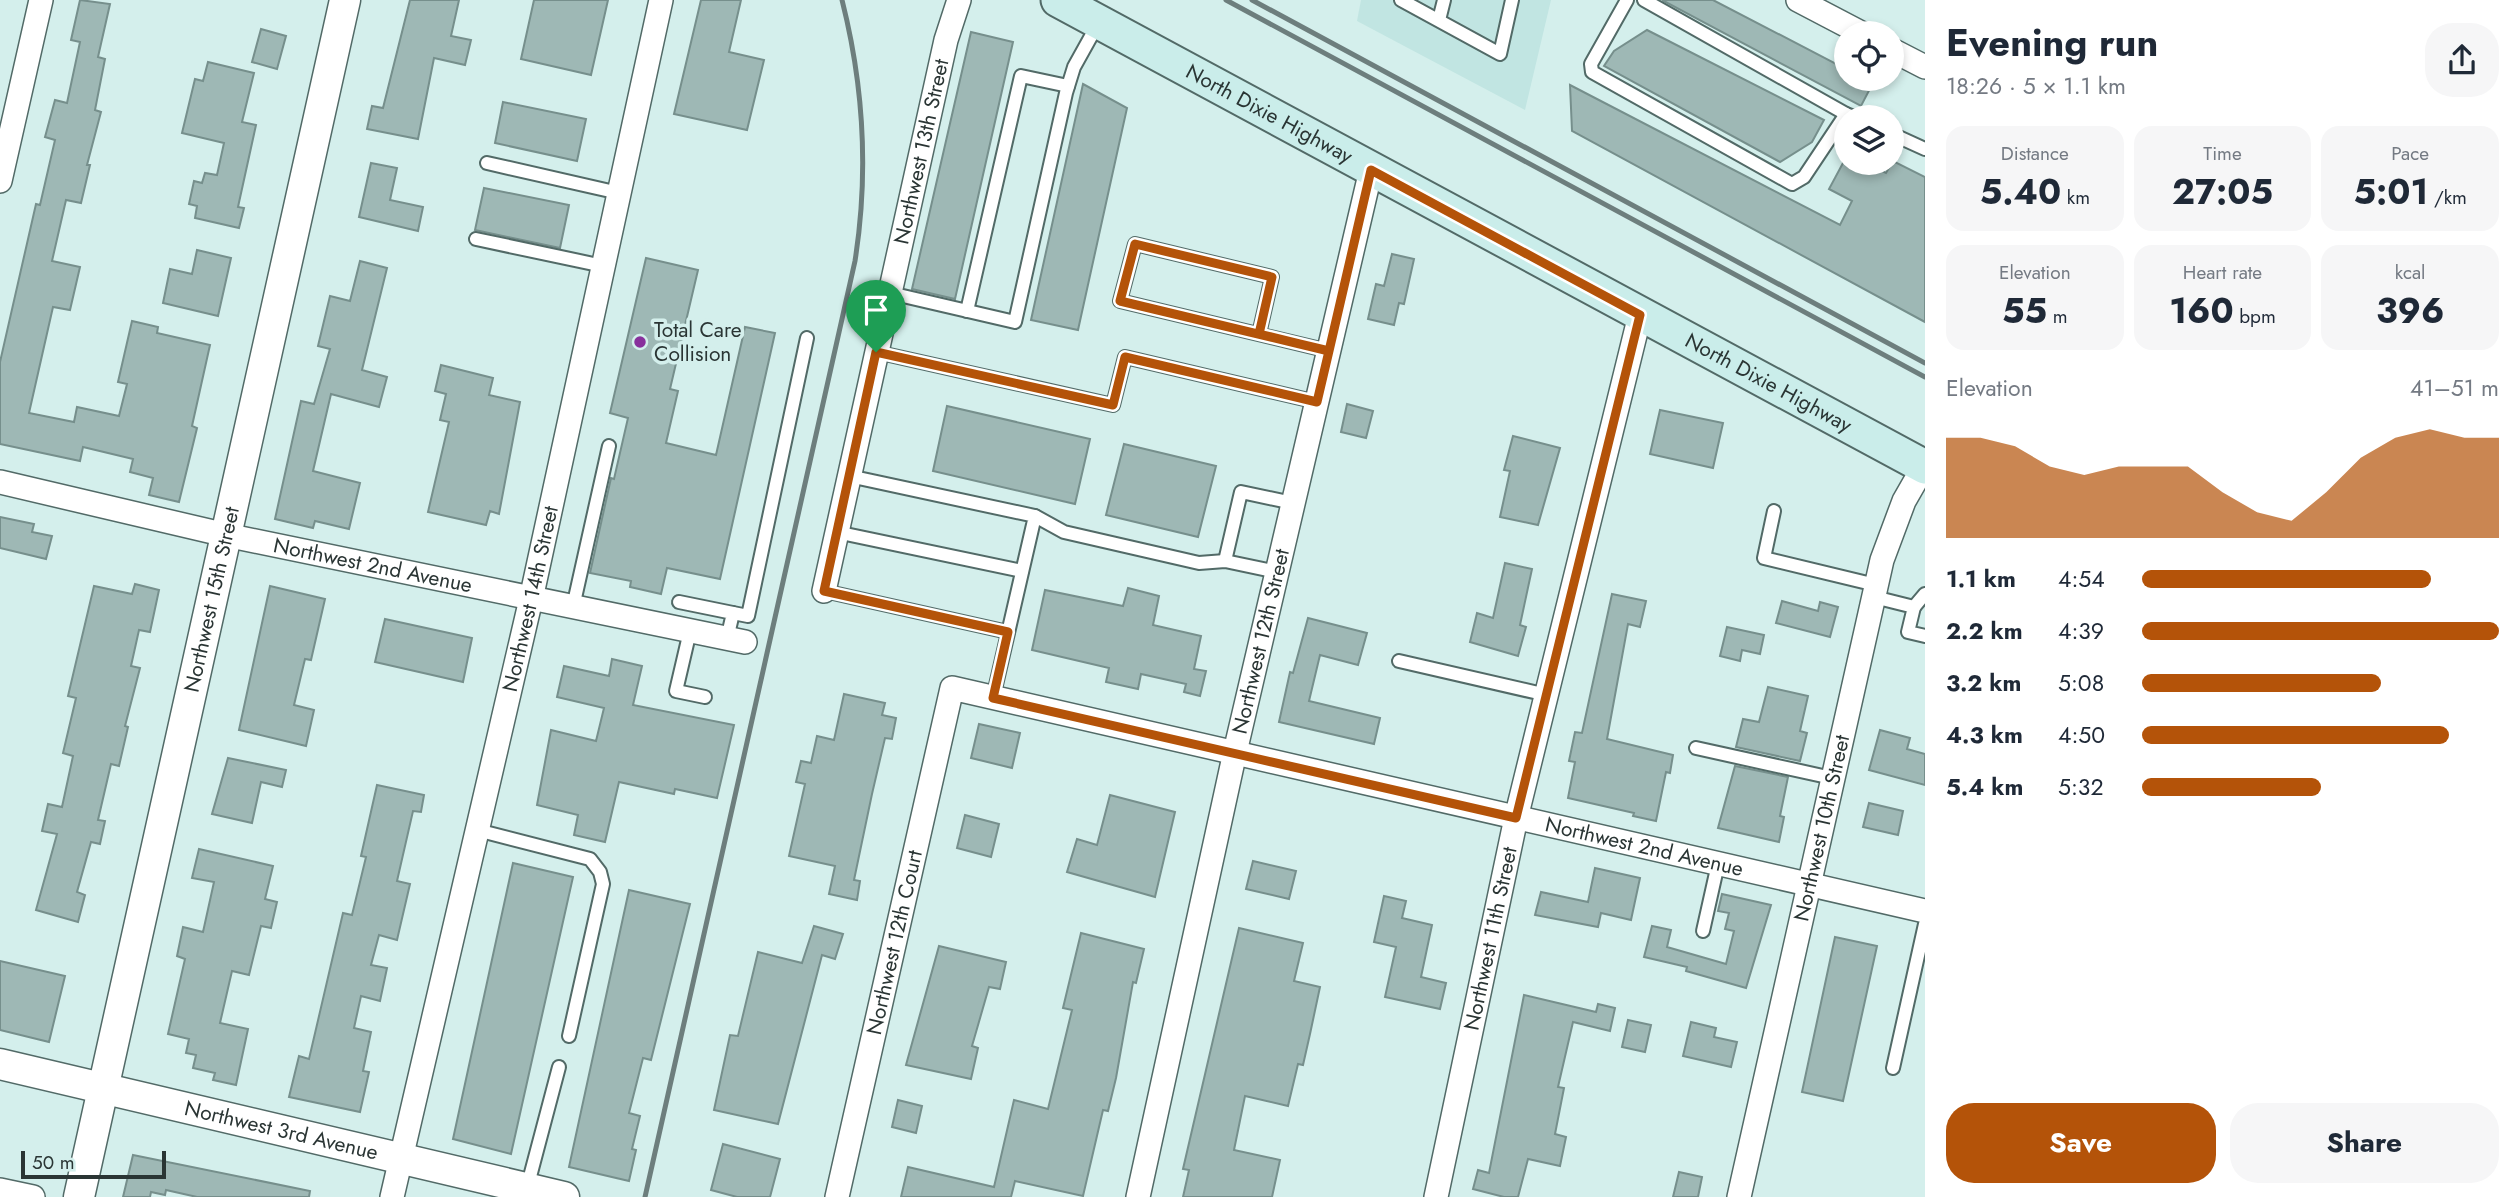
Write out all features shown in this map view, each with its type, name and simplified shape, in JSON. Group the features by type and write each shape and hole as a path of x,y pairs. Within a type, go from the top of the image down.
{"main road":[{"name":"North Dixie Highway","path":"1058,0 1925,466"}],"street":[{"path":"0,181 41,0"},
{"name":"Northwest 15th Street","path":"79,1197 345,0"},
{"name":"Northwest 14th Street","path":"392,1197 531,599 661,0"},
{"name":"Northwest 13th Street","path":"824,591 946,40 959,0"},
{"path":"1798,0 1838,21"},
{"path":"1904,56 1925,67"},
{"name":"Northwest 12th Street","path":"1138,1197 1235,752 1371,170"},
{"name":"Northwest 11th Street","path":"1436,1197 1516,818 1640,315"},
{"name":"Northwest 10th Street","path":"1739,1197 1807,884 1875,591 1900,510 1925,466"},
{"name":"Northwest 2nd Avenue","path":"0,482 226,535 736,641"},
{"name":"Northwest 2nd Avenue","path":"952,688 1925,911"},
{"name":"Northwest 12th Court","path":"837,1197 952,688"},
{"name":"Northwest 3rd Avenue","path":"0,1064 564,1197"},
{"path":"0,1190 33,1197"}],"lane":[{"path":"1401,0 1500,54 1512,0"},
{"path":"1439,20 1444,0"},
{"path":"1628,0 1591,64 1592,72 1792,184 1804,177 1834,137"},
{"path":"1644,0 1834,107"},
{"path":"890,293 1015,322 1068,86 1074,67 1099,22"},
{"path":"967,311 1021,76 1068,86"},
{"path":"1904,139 1925,149"},
{"path":"487,163 619,193"},
{"path":"476,239 603,266"},
{"path":"1259,334 1272,277 1135,244 1120,301 1329,351"},
{"path":"679,602 748,616 807,338"},
{"path":"876,352 1113,405 1125,357 1317,402"},
{"path":"573,607 609,446"},
{"path":"849,476 1035,516 1064,532 1199,563 1225,561 1277,572"},
{"path":"1225,561 1241,492 1293,503"},
{"path":"1774,511 1764,558 1875,591 1914,607"},
{"path":"993,698 1035,516"},
{"path":"836,532 1022,571"},
{"path":"824,591 1008,632"},
{"path":"1925,595 1914,607 1908,632 1925,636"},
{"path":"733,612 736,641"},
{"path":"690,631 676,691 705,697"},
{"path":"1399,661 1547,695"},
{"path":"1696,748 1832,778"},
{"path":"477,831 590,859 600,872 603,884 569,1036"},
{"path":"1703,931 1718,864"},
{"path":"1893,1068 1925,924"},
{"path":"527,1189 559,1067"}],"shaded area":[{"path":"1361,0 1551,0 1525,110 1357,21"}],"building":[{"path":"80,0 110,4 98,57 105,59 95,110 101,112 87,165 90,165 81,203 66,200 52,261 80,267 70,310 53,307 29,413 74,422 77,407 119,416 127,384 118,382 132,321 158,327 157,333 210,345 192,426 197,428 179,502 149,495 153,478 130,472 133,459 83,447 80,461 0,444 0,362 36,204 40,205 55,140 45,137 55,100 67,103 80,42 71,40"},
{"path":"410,0 459,0 451,36 471,40 465,65 434,58 418,139 367,129 372,106 383,108"},
{"path":"534,0 608,0 591,75 521,59"},
{"path":"701,0 741,0 729,52 764,60 747,130 674,114"},
{"path":"1662,0 1713,0 1834,63 1834,91 1869,91 1859,105"},
{"path":"261,29 286,36 277,69 252,62"},
{"path":"1647,30 1824,120 1812,142 1780,162 1604,66 1614,51"},
{"path":"971,32 1013,42 955,299 912,289"},
{"path":"208,62 254,73 242,122 256,125 238,207 244,208 239,228 195,218 197,206 189,204 194,181 202,183 205,173 217,175 224,143 182,133 195,79 203,81"},
{"path":"1083,84 1127,108 1078,330 1031,320"},
{"path":"1570,85 1840,225 1852,201 1829,189 1837,175 1904,175 1904,166 1925,177 1925,322 1572,131"},
{"path":"503,102 586,119 577,161 495,143"},
{"path":"371,163 397,168 390,200 423,207 418,231 359,217"},
{"path":"484,188 569,205 560,248 475,230"},
{"path":"197,250 231,258 218,316 163,303 170,269 192,274"},
{"path":"1392,254 1414,259 1404,304 1399,303 1394,325 1368,319 1376,284 1384,286"},
{"path":"646,258 698,270 670,389 678,391 666,443 716,455 745,327 775,333 720,579 667,568 661,594 630,587 631,581 590,573 611,478 614,479 628,418 610,413"},
{"path":"360,261 387,268 362,370 387,377 379,407 331,394 313,471 360,483 349,529 315,521 313,528 275,519 301,401 314,404 330,349 318,346 330,296 350,301"},
{"path":"441,365 493,378 489,395 520,402 499,514 490,511 486,525 428,512 449,422 440,420 446,394 435,391"},
{"path":"1347,404 1373,411 1366,438 1341,432"},
{"path":"947,406 1090,439 1075,504 933,471"},
{"path":"1660,410 1723,423 1713,468 1650,454"},
{"path":"1513,436 1560,448 1538,525 1500,517 1510,471 1504,470"},
{"path":"1124,444 1216,466 1198,537 1106,515"},
{"path":"0,517 34,524 32,532 52,536 46,559 0,548"},
{"path":"1505,563 1532,569 1520,625 1526,627 1518,656 1470,642 1477,613 1493,618"},
{"path":"135,584 159,590 150,632 139,630 131,666 140,668 125,726 128,727 119,766 111,764 98,820 105,821 100,844 91,842 77,892 85,895 78,922 36,910 57,834 42,831 48,804 62,807 73,756 63,753 76,698 68,696 94,586 132,594"},
{"path":"270,586 325,599 311,660 305,659 294,705 314,710 306,746 239,730"},
{"path":"1128,588 1159,596 1153,625 1201,636 1194,669 1206,671 1200,696 1184,692 1186,684 1141,674 1138,689 1106,682 1109,668 1032,650 1045,590 1123,606"},
{"path":"1612,594 1646,601 1640,627 1628,624 1607,739 1673,755 1670,773 1666,772 1656,821 1633,816 1634,813 1568,798 1575,762 1569,761 1575,732 1582,733"},
{"path":"1782,601 1818,611 1820,602 1838,607 1830,637 1776,623"},
{"path":"1308,618 1367,633 1358,665 1320,655 1309,701 1380,718 1374,744 1279,722 1290,672 1293,673"},
{"path":"385,619 472,638 463,682 375,662"},
{"path":"1727,627 1764,635 1760,654 1742,650 1740,661 1720,656"},
{"path":"612,659 642,666 633,705 734,725 717,798 675,789 674,794 619,782 605,842 574,835 578,815 537,805 551,730 596,741 604,708 557,697 564,666 609,676"},
{"path":"1768,687 1808,696 1800,731 1807,733 1800,761 1736,747 1743,719 1759,722"},
{"path":"844,694 885,703 882,715 896,718 892,739 885,738 872,794 854,880 860,881 857,900 829,894 835,866 789,856 805,784 796,782 801,761 811,763 817,736 834,740"},
{"path":"979,724 1020,733 1012,768 971,758"},
{"path":"1880,730 1910,738 1907,749 1925,754 1925,785 1869,770"},
{"path":"228,758 286,770 282,787 261,782 252,823 212,814"},
{"path":"1735,766 1788,777 1780,816 1784,817 1779,842 1718,828"},
{"path":"377,785 424,795 421,812 413,811 397,881 410,884 397,940 379,935 371,965 387,968 380,1001 361,996 354,1028 371,1032 363,1071 369,1072 360,1112 289,1097 299,1056 309,1059 343,913 352,915 366,857 361,856"},
{"path":"1110,795 1175,812 1155,897 1067,872 1077,839 1097,845"},
{"path":"1869,803 1903,811 1898,835 1863,827"},
{"path":"965,815 999,824 991,857 957,848"},
{"path":"199,849 273,866 265,899 277,902 271,928 261,926 249,975 232,971 220,1023 248,1029 236,1085 213,1080 215,1073 193,1068 196,1055 186,1053 189,1039 168,1034 185,959 177,956 183,927 203,932 214,882 192,878"},
{"path":"1253,861 1296,871 1289,899 1246,889"},
{"path":"513,863 573,877 511,1154 453,1139"},
{"path":"1595,868 1640,878 1631,920 1601,913 1598,927 1535,915 1541,892 1588,902"},
{"path":"629,890 690,904 651,1060 643,1058 629,1113 640,1116 632,1149 636,1150 629,1181 569,1167"},
{"path":"1722,894 1771,905 1746,988 1686,971 1687,967 1644,957 1652,926 1671,930 1667,947 1726,964 1734,931 1725,929 1729,913 1718,911"},
{"path":"1384,896 1406,901 1402,918 1432,925 1421,977 1446,983 1440,1009 1385,997 1396,947 1374,942"},
{"path":"814,926 843,934 835,959 822,955 778,1124 714,1110 730,1035 738,1036 758,952 802,963"},
{"path":"1239,928 1303,943 1294,981 1320,987 1303,1065 1298,1064 1288,1106 1245,1096 1234,1150 1280,1160 1272,1197 1183,1197 1189,1170 1183,1169"},
{"path":"1081,933 1144,949 1136,983 1133,982 1108,1111 1103,1110 1083,1196 1015,1181 1011,1197 901,1197 908,1167 994,1187 1014,1100 1048,1109 1072,1010 1063,1008"},
{"path":"1835,937 1877,946 1843,1101 1802,1092"},
{"path":"939,946 1006,962 1000,989 989,987 972,1046 978,1048 971,1079 906,1065"},
{"path":"0,961 65,976 49,1042 0,1030"},
{"path":"1524,995 1596,1012 1598,1004 1615,1008 1610,1031 1573,1022 1558,1087 1564,1088 1555,1134 1566,1137 1560,1166 1528,1159 1518,1197 1504,1197 1473,1189 1478,1170 1489,1173"},
{"path":"1628,1020 1651,1025 1645,1052 1622,1047"},
{"path":"1691,1022 1716,1028 1714,1037 1737,1042 1731,1067 1683,1056"},
{"path":"898,1100 922,1106 916,1133 892,1127"},
{"path":"723,1144 780,1159 770,1197 737,1197 711,1190"},
{"path":"133,1155 310,1191 309,1197 197,1197 166,1190 165,1195 151,1192 150,1197 123,1197"},
{"path":"1679,1172 1702,1177 1698,1197 1673,1197"}],"railway":[{"path":"645,1197 855,261 862,195 862,130 855,65 842,0"},
{"path":"1226,0 1925,377"},
{"path":"1252,0 1925,363"}],"place":[{"name":"Total Care Collision","path":"640,342"}],"route":[{"path":"876,352 824,591 1008,632 993,698 1516,818 1640,315 1371,170 1329,351 1259,334 1272,277 1135,244 1120,301 1329,351 1317,402 1125,357 1113,405 876,352"}]}
